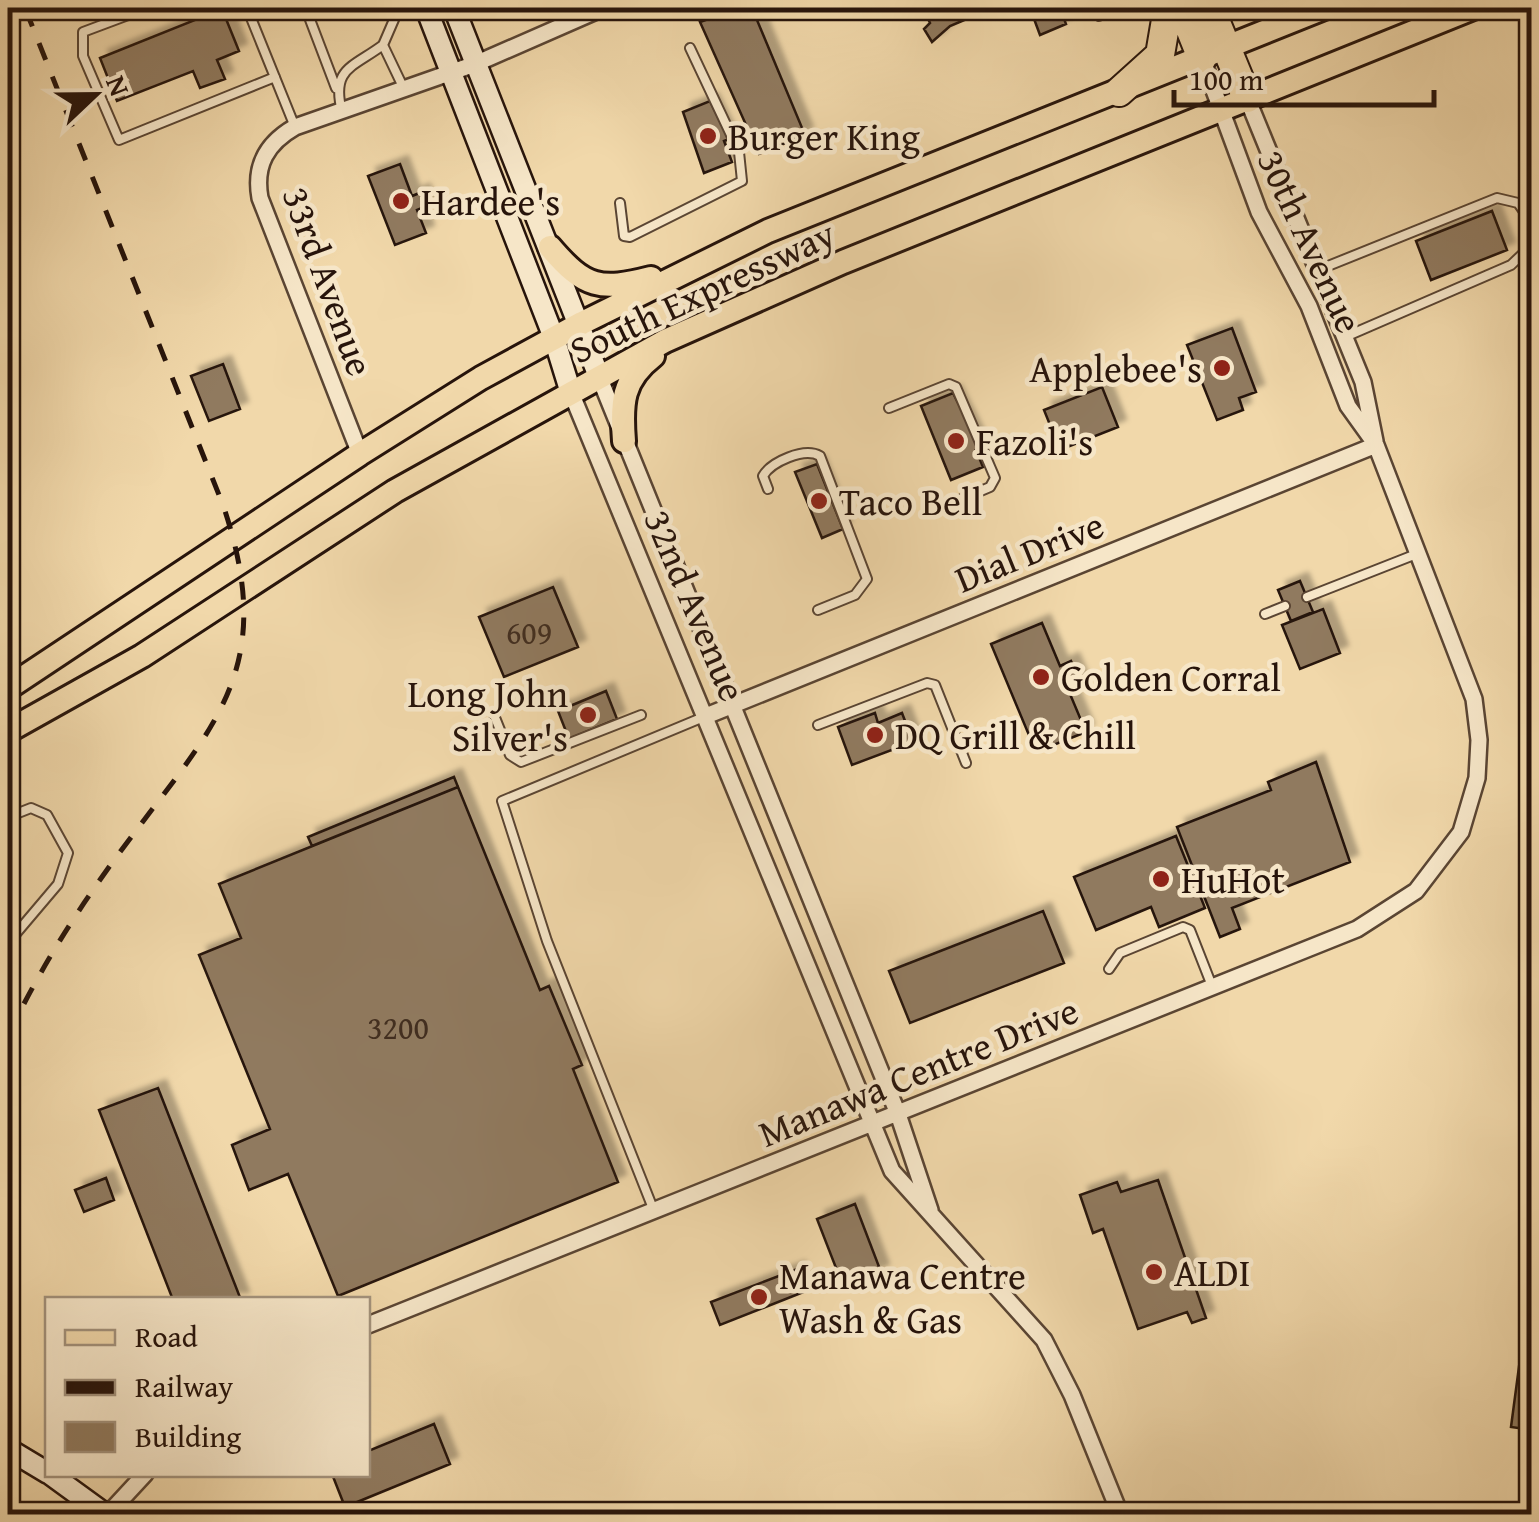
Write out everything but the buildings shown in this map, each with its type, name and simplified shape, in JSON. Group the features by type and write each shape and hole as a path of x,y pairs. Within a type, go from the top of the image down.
{"highway":[{"path":"1119,92 1160,55 1168,8"},
{"path":"1182,8 1247,98"},
{"path":"1210,8 1214,53"}],"main road":[{"name":"South Expressway","path":"8,688 360,454 582,323 689,269 884,182 1324,8"},
{"name":"South Expressway","path":"8,731 142,656 395,491 598,374 843,262 1473,8"},
{"path":"550,247 579,277 602,286 689,269"},
{"path":"624,441 622,410 628,380 684,332"}],"street":[{"name":"32nd Avenue","path":"426,8 554,338 570,390 892,1170 1044,1340 1072,1395 1120,1514"},
{"name":"32nd Avenue","path":"454,8 582,323 624,441 898,1114 931,1214"},
{"name":"33rd Avenue","path":"360,454 260,198 258,171 264,156 280,136 295,128 475,64 602,8"},
{"name":"30th Avenue","path":"1214,53 1218,110 1259,212 1309,306 1348,406 1376,445"},
{"name":"30th Avenue","path":"1247,98 1364,382 1376,445 1468,678 1478,722 1478,778 1461,832"},
{"name":"Dial Drive","path":"706,716 1376,445"},
{"name":"Manawa Centre Drive","path":"370,1324 1380,917 1427,880 1461,832"},
{"path":"8,1449 45,1472"},
{"path":"53,1477 107,1514 143,1477"}],"lane":[{"path":"147,8 83,32 83,56 119,140 275,77"},
{"path":"247,8 295,128"},
{"path":"320,8 309,17 343,114"},
{"path":"336,88 344,71 383,45 399,8"},
{"path":"383,45 404,90"},
{"path":"620,203 624,236 630,236 742,181 739,152 690,48"},
{"path":"1318,270 1483,201 1510,198 1525,210 1532,224"},
{"path":"1345,337 1512,265 1532,245"},
{"path":"890,408 950,384 956,387 994,478 990,487 931,512"},
{"path":"768,489 763,476 770,466 804,452 820,456 867,579 855,594 818,610"},
{"path":"1307,597 1419,553"},
{"path":"1265,614 1284,606"},
{"path":"818,725 927,683 935,685 966,763"},
{"path":"494,715 510,755 521,762 642,715"},
{"path":"654,1212 547,941 502,800 706,716"},
{"path":"8,817 31,808 47,816 68,853 58,884 8,942"},
{"path":"1109,969 1120,952 1183,927 1190,930 1212,986"}],"railway":[{"path":"8,1036 75,916 209,729 228,692 240,654 244,611 239,562 223,505 25,8"}],"place":[{"name":"Burger King","path":"708,136"},
{"name":"Hardee's","path":"401,201"},
{"name":"Applebee's","path":"1222,368"},
{"name":"Fazoli's","path":"956,441"},
{"name":"Taco Bell","path":"819,501"},
{"name":"Golden Corral","path":"1041,677"},
{"name":"Long John Silver's","path":"588,715"},
{"name":"DQ Grill & Chill","path":"875,735"},
{"name":"HuHot","path":"1161,879"},
{"name":"ALDI","path":"1154,1272"},
{"name":"Manawa Centre Wash & Gas","path":"759,1297"}]}
